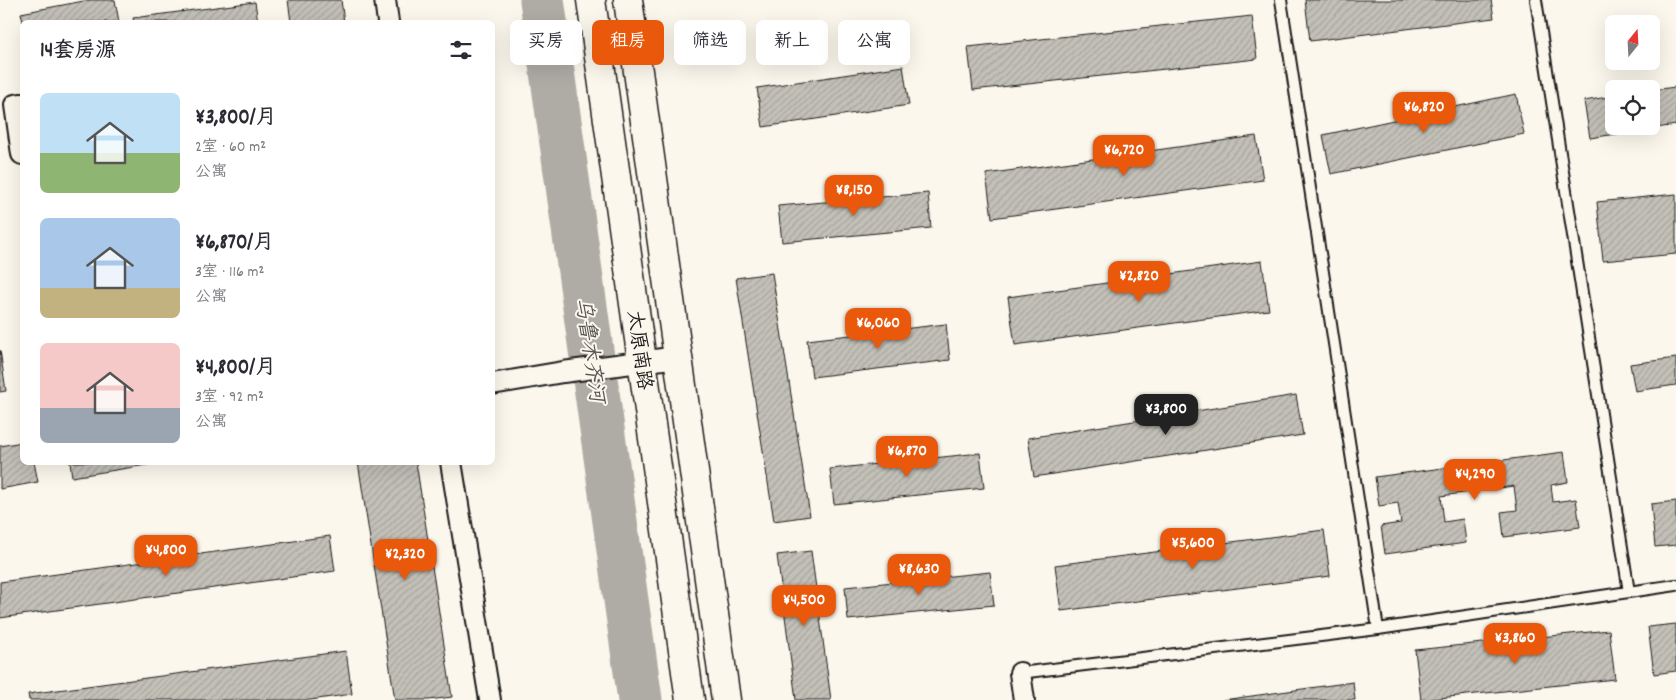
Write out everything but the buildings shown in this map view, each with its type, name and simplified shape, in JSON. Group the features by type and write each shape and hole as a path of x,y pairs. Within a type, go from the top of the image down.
{"main road":[{"name":"太原南路","path":"590,0 630,364 690,700"},
{"path":"628,0 726,700"}],"street":[{"path":"385,0 388,20"},
{"path":"13,105 20,143"},
{"path":"495,383 563,372 678,357"},
{"path":"451,465 490,700"},
{"path":"1020,673 1024,700"}],"lane":[{"path":"1281,0 1378,629"},
{"path":"1536,0 1629,592"},
{"path":"1020,673 1378,629 1676,585"}],"waterway":[{"name":"乌鲁木齐河","path":"542,0 640,700"}]}
